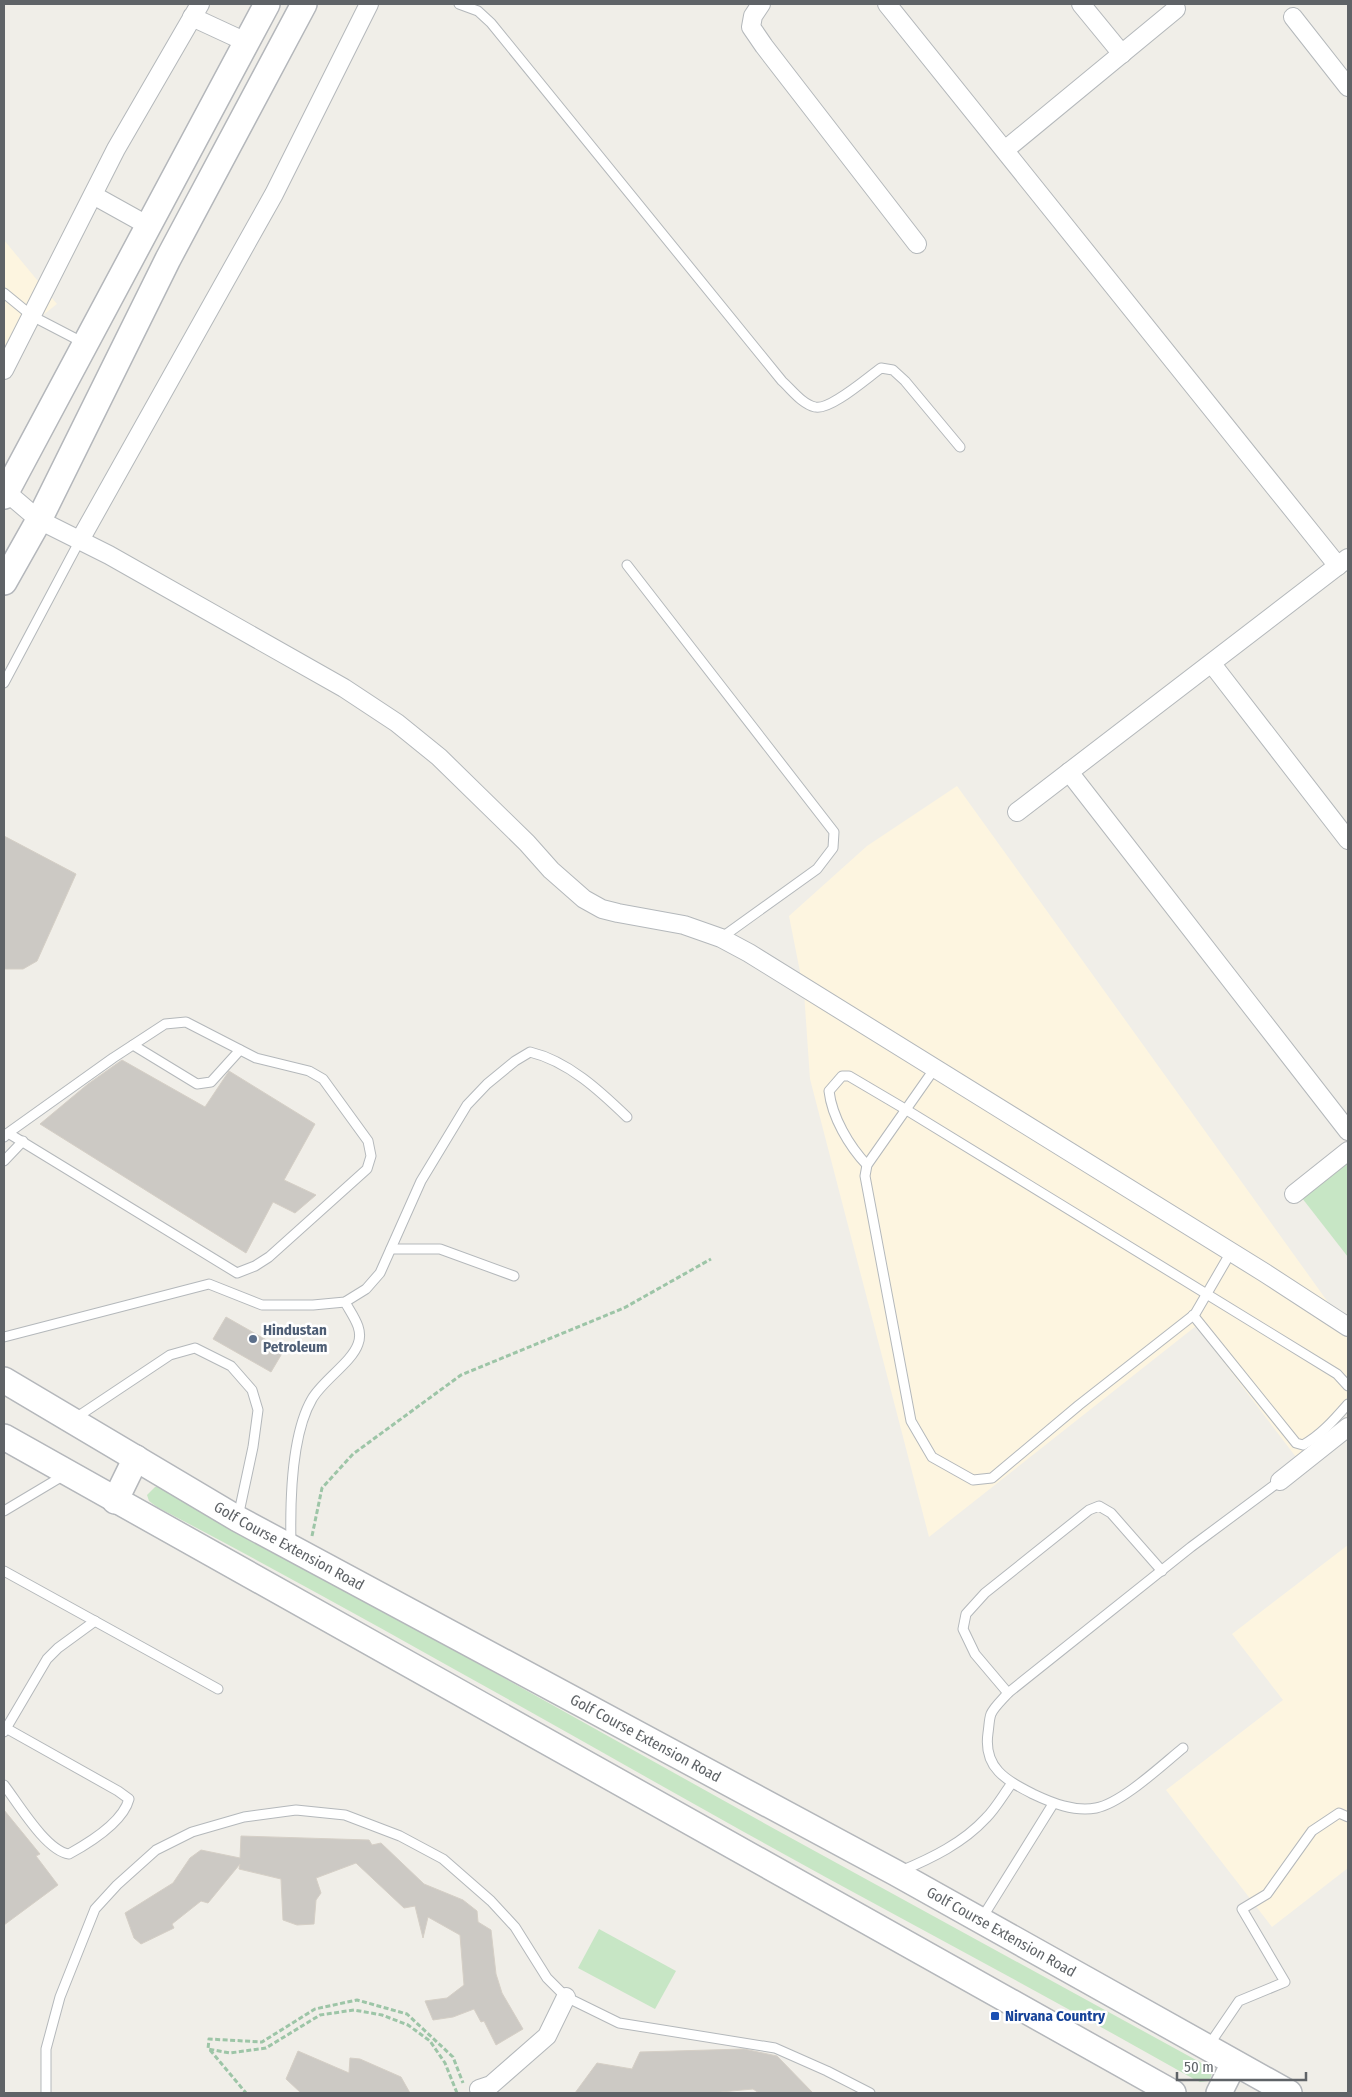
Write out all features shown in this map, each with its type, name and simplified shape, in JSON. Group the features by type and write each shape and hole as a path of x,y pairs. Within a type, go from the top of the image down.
{"main road":[{"path":"5,492 266,4"},
{"path":"4,582 39,520 168,259 304,4"},
{"name":"Golf Course Extension Road","path":"4,1380 299,1552 896,1873 1234,2063 1255,2085 1289,2093"},
{"path":"4,1437 1173,2093"},
{"path":"115,1501 136,1458"},
{"path":"1219,2093 1234,2063"}],"street":[{"path":"80,540 274,194 369,4"},
{"path":"761,4 753,16 751,26 759,40 917,244"},
{"path":"887,4 1343,562 1018,812"},
{"path":"1081,4 1122,54"},
{"path":"1005,150 1176,9"},
{"path":"4,370 116,149 196,11 246,42"},
{"path":"1293,17 1348,87"},
{"path":"93,195 148,225"},
{"path":"5,492 39,520 80,540 344,688 397,723 439,757 528,843 551,870 584,899 602,909 684,925 721,938 782,973 1231,1252 1348,1327"},
{"path":"1212,664 1348,840"},
{"path":"1070,772 1348,1131"},
{"path":"1294,1194 1348,1151"},
{"path":"1280,1480 1348,1427"},
{"path":"472,2087 491,2085 547,2036 566,1997"}],"lane":[{"path":"459,4 478,11 491,23 776,373 804,402 817,408 831,404 881,368 893,370 906,382 960,447"},
{"path":"4,294 32,316 85,343"},
{"path":"4,683 80,540"},
{"path":"627,565 834,832 833,848 817,869 721,938"},
{"path":"186,1022 256,1058 309,1071 323,1079 368,1141 371,1156 367,1169 269,1256 255,1266 237,1273 23,1140 6,1135 133,1045 166,1024 186,1022"},
{"path":"133,1045 197,1084 211,1082 240,1050"},
{"path":"4,1337 209,1284 262,1305 313,1305 345,1302 366,1289 380,1273 421,1181 467,1105 487,1084 515,1061 530,1052 545,1056 584,1079 605,1095 627,1117"},
{"path":"935,1068 867,1165 865,1176 911,1421 932,1457 973,1480 992,1478 1079,1405 1193,1315 1231,1252"},
{"path":"867,1165 857,1154 830,1104 829,1091 842,1076 849,1076 905,1109 1337,1374 1348,1386"},
{"path":"4,1161 23,1140"},
{"path":"391,1249 440,1249 514,1276"},
{"path":"299,1552 291,1513 297,1451 304,1418 313,1398 358,1344 360,1331 345,1302"},
{"path":"1193,1315 1296,1443 1304,1445 1313,1440 1348,1404"},
{"path":"72,1421 170,1355 194,1348 231,1366 252,1390 258,1410 253,1446 238,1518"},
{"path":"4,1511 67,1473"},
{"path":"1184,1748 1109,1804 1095,1808 1053,1804 1012,1783 999,1773 992,1764 986,1743 991,1713 1008,1693 1280,1480"},
{"path":"1008,1693 975,1654 963,1629 966,1614 985,1593 1089,1510 1100,1506 1112,1513 1162,1571"},
{"path":"4,1571 218,1689"},
{"path":"4,1785 46,1840 62,1853 69,1854 119,1819 126,1808 129,1799 118,1790 4,1729 47,1659 58,1648 95,1621"},
{"path":"896,1873 928,1860 970,1833 988,1816 1012,1783"},
{"path":"981,1921 1053,1804"},
{"path":"46,2093 46,2049 60,1997 95,1909 117,1885 156,1850 192,1832 244,1817 296,1810 345,1815 400,1836 443,1860 491,1901 515,1927 547,1978 566,1997 619,2023 775,2048 870,2093"},
{"path":"1207,2048 1239,2001 1285,1982 1242,1909 1267,1894 1312,1831 1339,1813 1348,1817"}],"path":[{"path":"299,1552 322,1488 360,1449 462,1374 624,1308 711,1258"},
{"path":"246,2093 208,2049 209,2040 262,2042 316,2009 357,2000 407,2014 453,2057 472,2087"},
{"path":"210,2050 230,2054 266,2048 320,2015 354,2010 382,2015 408,2025 430,2042 445,2064 458,2093"}],"shaded area":[{"path":"4,240 57,304 4,346"},
{"path":"957,786 1348,1330 1348,1408 1296,1457 1196,1326 929,1537 810,1079 804,992 789,916 867,846"},
{"path":"1348,1545 1348,1868 1272,1927 1166,1790 1283,1700 1232,1634"}],"green space":[{"path":"1348,1162 1348,1257 1302,1198"},
{"path":"160,1486 771,1827 1207,2066 1212,2072 1211,2077 1208,2081 1200,2082 1192,2078 744,1832 378,1627 157,1507 149,1501 147,1495 155,1487"},
{"path":"599,1929 676,1971 655,2009 578,1968"}],"building":[{"path":"4,836 76,874 37,961 23,969 4,969"},
{"path":"122,1060 205,1107 229,1071 315,1124 284,1180 316,1195 295,1213 273,1202 246,1253 40,1124 88,1084"},
{"path":"226,1317 284,1350 271,1372 213,1339"},
{"path":"4,1810 40,1854 36,1856 58,1885 4,1925"},
{"path":"241,1836 369,1840 372,1845 381,1843 424,1884 463,1900 477,1911 478,1922 491,1930 496,1974 502,1993 523,2029 496,2045 484,2021 481,2022 474,2009 453,2017 433,2020 425,2001 447,1998 464,1985 460,1935 428,1917 423,1938 415,1906 404,1908 356,1863 316,1878 321,1893 316,1900 314,1924 297,1925 283,1920 281,1879 239,1869 240,1864 208,1903 201,1901 172,1924 174,1928 141,1944 134,1938 125,1913 173,1883 190,1858 201,1850 240,1858"},
{"path":"744,2049 777,2056 813,2093 759,2093 753,2089 710,2093 575,2093 597,2063 632,2069 640,2052"},
{"path":"298,2051 349,2073 350,2058 360,2059 401,2077 410,2093 301,2093 286,2079"}],"place":[{"name":"Hindustan Petroleum","path":"253,1339"},
{"name":"Nirvana Country","path":"995,2016"}]}
